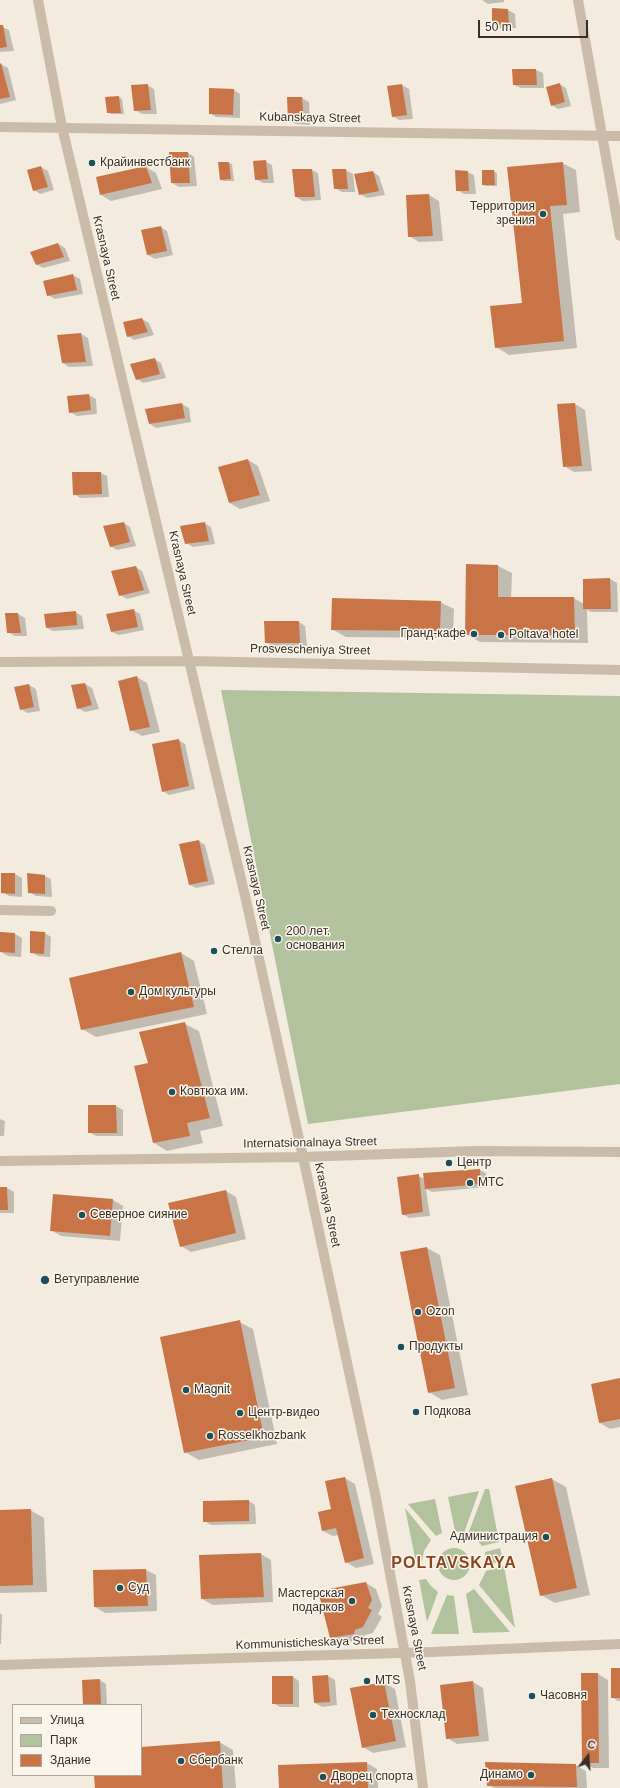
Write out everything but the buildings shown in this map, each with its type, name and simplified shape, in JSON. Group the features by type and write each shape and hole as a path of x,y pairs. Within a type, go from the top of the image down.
{"street":[{"name":"Krasnaya Street","path":"38,0 62,127 246,900 303,1157 375,1493 410,1681 423,1788"},
{"path":"578,0 620,236"},
{"name":"Kubanskaya Street","path":"0,127 620,136"},
{"name":"Prosvescheniya Street","path":"0,662 189,661 620,670"},
{"path":"0,910 51,910"},
{"name":"Internatsionalnaya Street","path":"0,1161 303,1157 474,1151 620,1152"},
{"name":"Kommunisticheskaya Street","path":"0,1665 405,1653 620,1644"}],"green space":[{"path":"221,690 620,696 620,1084 308,1124"},
{"path":"485,1489 489,1489 499,1542 482,1546 476,1539 468,1534"},
{"path":"479,1491 464,1533 455,1531 448,1497"},
{"path":"435,1499 442,1533 436,1536 408,1504"},
{"path":"405,1508 431,1540 424,1551 422,1561 416,1563"},
{"path":"451,1548 457,1548 466,1552 470,1564 466,1576 457,1580 451,1580 442,1576 438,1567 438,1561 442,1552"},
{"path":"500,1548 503,1561 487,1565 485,1552"},
{"path":"504,1566 515,1628 479,1585 486,1571"},
{"path":"426,1579 438,1592 427,1622 419,1580"},
{"path":"474,1589 510,1632 473,1633 466,1594"},
{"path":"447,1595 454,1596 459,1634 431,1634"}],"place":[{"name":"Крайинвестбанк","path":"92,163"},
{"name":"Территория зрения","path":"543,214"},
{"name":"Гранд-кафе","path":"474,634"},
{"name":"Poltava hotel","path":"501,635"},
{"name":"200 лет. основания","path":"278,939"},
{"name":"Стелла","path":"214,951"},
{"name":"Дом культуры","path":"131,992"},
{"name":"Ковтюха им.","path":"172,1092"},
{"name":"Центр","path":"449,1163"},
{"name":"МТС","path":"470,1183"},
{"name":"Северное сияние","path":"82,1215"},
{"name":"Ветуправление","path":"45,1280"},
{"name":"Ozon","path":"418,1312"},
{"name":"Продукты","path":"401,1347"},
{"name":"Magnit","path":"186,1390"},
{"name":"Подкова","path":"416,1412"},
{"name":"Центр-видео","path":"240,1413"},
{"name":"Rosselkhozbank","path":"210,1436"},
{"name":"Администрация","path":"546,1537"},
{"name":"Суд","path":"120,1588"},
{"name":"Мастерская подарков","path":"352,1601"},
{"name":"MTS","path":"367,1681"},
{"name":"Часовня","path":"532,1696"},
{"name":"Техносклад","path":"373,1715"},
{"name":"Сбербанк","path":"181,1761"},
{"name":"Динамо","path":"531,1775"},
{"name":"Дворец спорта","path":"323,1777"}],"district":[{"name":"POLTAVSKAYA","path":"454,1564"}]}
